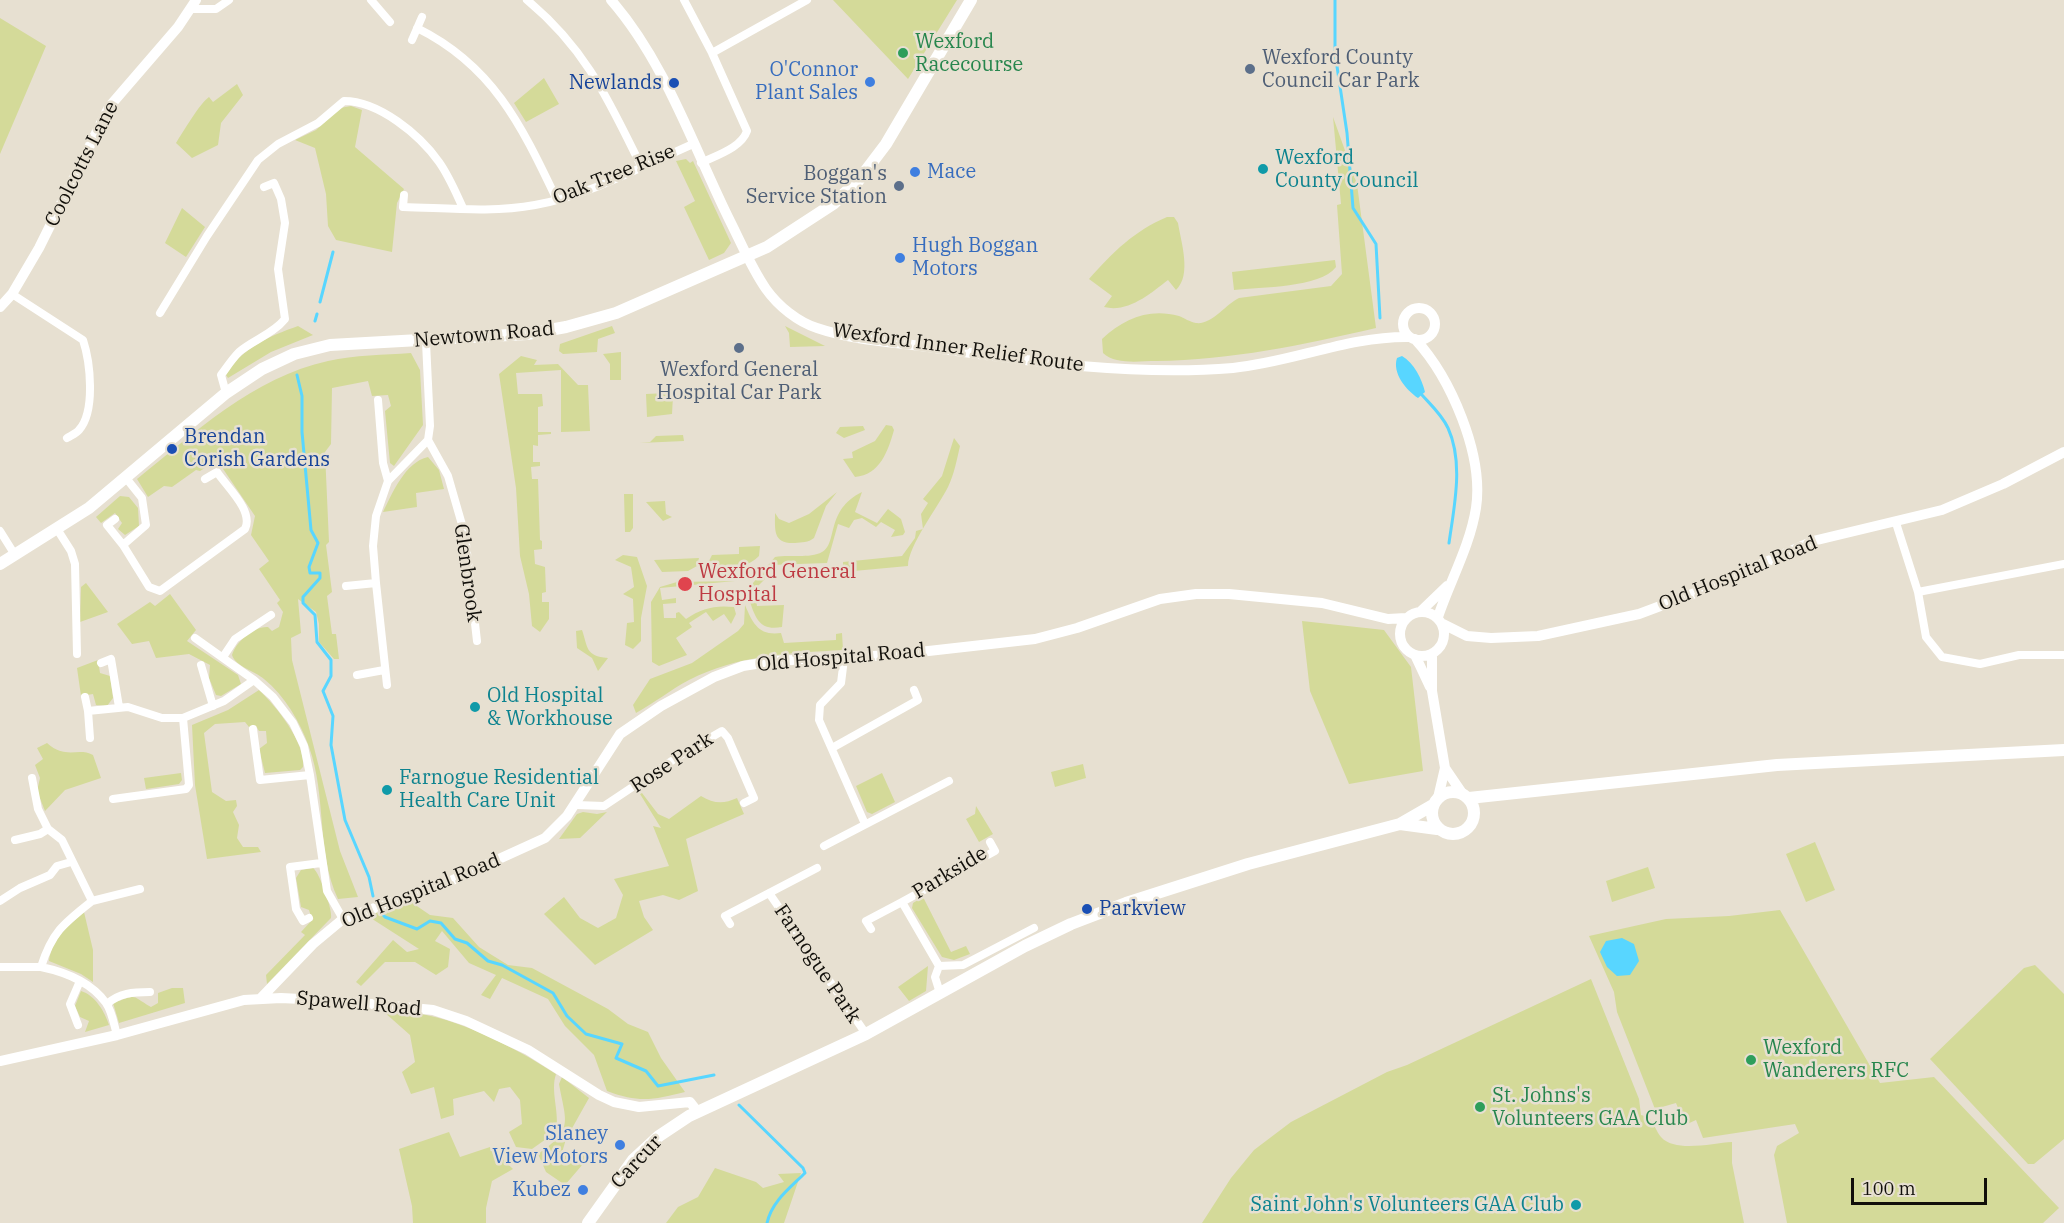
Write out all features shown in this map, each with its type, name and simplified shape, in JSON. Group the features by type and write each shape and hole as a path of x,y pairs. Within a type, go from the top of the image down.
{"main road":[{"name":"Newtown Road","path":"0,564 57,529 126,478 226,393 262,369 294,354 330,345 426,342 527,334 566,327 616,313 747,256 807,223 833,204 858,181 886,144 971,0"},
{"path":"1400,824 1445,793 1465,796 1500,796 1776,765 2064,750"},
{"path":"1465,796 1475,814"},
{"path":"1400,824 1437,828 1453,835 1461,834 1468,829 1475,814 1500,796"},
{"path":"1436,801 1431,813 1437,828"},
{"name":"Carcur","path":"588,1223 633,1160 659,1136 697,1111 866,1034 1025,946 1071,924 1126,903 1248,864 1400,824"}],"street":[{"path":"193,5 216,9 229,0"},
{"path":"371,0 390,22"},
{"path":"527,0 571,41 585,60 641,166"},
{"name":"Wexford Inner Relief Route","path":"611,0 651,57 747,256 767,290 800,320 815,328 844,335 955,351 1127,371 1183,371 1256,364 1381,336 1412,338"},
{"path":"684,0 712,53 747,131 744,139 737,144 701,163"},
{"path":"712,53 807,0"},
{"name":"Coolcotts Lane","path":"0,308 12,294 39,248 109,107 128,82 178,27 193,5"},
{"path":"412,40 422,18"},
{"path":"417,28 468,62 501,97 518,119 557,200"},
{"path":"160,313 207,236 258,160 278,144 318,123 344,101 354,101 377,110 419,141 443,168 462,208"},
{"name":"Oak Tree Rise","path":"404,195 403,207 522,207 557,200 693,144"},
{"path":"226,393 221,375 228,365 239,352 279,327 285,319 278,269 285,224 281,199 274,183 264,187"},
{"path":"12,294 83,340 90,368 86,414 80,430 67,438"},
{"path":"1432,358 1431,334 1435,323 1433,317 1424,309 1412,310 1404,320 1404,326 1412,338 1432,358 1471,446 1477,476 1476,507 1470,532 1450,582 1440,620 1444,641 1432,654 1432,691 1445,768 1436,801"},
{"name":"Wexford Inner Relief Route","path":"1381,336 1404,320"},
{"path":"1412,338 1421,340 1431,334"},
{"path":"387,685 376,583 374,531 388,481 428,440 430,426 426,342"},
{"path":"378,400 383,463 388,481"},
{"name":"Glenbrook","path":"428,440 448,476 465,535 477,641"},
{"name":"Old Hospital Road","path":"1444,641 1467,636 1491,638 1538,636 1639,614 1703,590 1813,541 1896,523 1942,510 2003,484 2064,452"},
{"path":"115,519 107,525 123,545 149,587 160,591 245,529 248,522 247,513 217,472 206,479"},
{"path":"123,545 146,525 142,498 126,478"},
{"path":"1896,523 1918,592 1926,637 1942,657 1980,664 2019,656 2064,655"},
{"path":"57,529 71,551 75,564 77,654"},
{"path":"0,531 15,555"},
{"path":"1918,592 2064,564"},
{"path":"1400,635 1406,618 1421,611 1450,582"},
{"path":"346,586 376,583"},
{"name":"Old Hospital Road","path":"260,999 313,944 343,919 444,884 529,847 552,833 576,805 620,734 661,706 714,676 743,666 774,661 844,659 1035,639 1077,628 1160,599 1196,594 1229,594 1322,603 1388,619 1406,618"},
{"path":"1421,611 1440,620"},
{"path":"223,657 235,639 271,615"},
{"path":"1388,619 1400,635 1407,650 1415,655 1432,691"},
{"name":"Old Hospital Road","path":"1440,620 1467,636"},
{"path":"195,638 254,680 273,697 293,723 304,746 310,775 321,863 327,891 343,919"},
{"path":"1415,655 1432,654"},
{"path":"101,663 111,659 118,707"},
{"path":"844,659 841,683 820,705 819,720 865,824"},
{"path":"201,665 213,706"},
{"path":"357,675 384,670"},
{"path":"88,711 118,707 134,709 162,718 187,717 224,701 254,680"},
{"path":"831,748 918,700 914,690"},
{"path":"85,697 90,738"},
{"path":"113,799 186,789 189,785 187,717"},
{"path":"253,729 260,780 310,775"},
{"name":"Rose Park","path":"576,805 604,806 679,756 722,731 728,738 754,798 744,803"},
{"path":"1445,768 1465,796"},
{"path":"32,778 38,809 48,829 62,840 92,901"},
{"path":"824,846 949,781"},
{"path":"15,840 40,834 48,829"},
{"name":"Parkside","path":"871,929 866,921 995,851 990,842"},
{"path":"0,901 20,888 50,875 57,866 71,862"},
{"path":"309,918 303,921 296,909 290,867 321,863"},
{"name":"Farnogue Park","path":"730,924 725,916 817,868"},
{"path":"41,967 55,932 92,901 140,889"},
{"name":"Farnogue Park","path":"769,893 866,1034"},
{"name":"Parkside","path":"902,902 939,966 935,977 940,993"},
{"path":"939,966 963,965 1034,928"},
{"path":"0,967 41,967 63,972 80,981 107,1004 117,1035"},
{"path":"78,1025 70,1004 80,981"},
{"path":"107,1004 118,996 132,992 150,992"},
{"name":"Spawell Road","path":"0,1061 117,1035 244,1000 340,1001 433,1010 466,1021 528,1050 614,1102 639,1107 690,1102 697,1111"}],"green space":[{"name":"Wexford Racecourse","path":"833,0 957,0 908,79"},
{"path":"0,18 46,46 0,154"},
{"path":"544,78 559,104 526,122 514,103"},
{"path":"237,84 243,95 221,123 218,145 192,158 176,143 205,100 209,97 213,102"},
{"path":"351,106 362,110 355,147 404,189 397,203 392,252 336,240 328,226 326,194 315,148 295,140 316,130 340,108"},
{"path":"1333,117 1357,184 1376,328 1294,346 1212,358 1128,361 1114,359 1103,353 1102,339 1128,321 1147,314 1168,314 1202,323 1213,318 1239,298 1331,286 1342,274 1337,205 1341,204"},
{"path":"686,159 690,163 693,161 731,243 724,253 709,260 684,207 695,201 676,161"},
{"path":"182,208 205,227 186,257 165,243"},
{"path":"1167,217 1174,217 1178,223 1184,258 1181,284 1176,290 1168,280 1130,305 1104,307 1112,296 1089,279 1125,243 1144,229"},
{"path":"1335,260 1336,267 1328,274 1304,283 1234,290 1232,272"},
{"path":"298,326 313,335 271,352 228,378 226,375 232,366 248,350 277,334"},
{"path":"612,326 615,333 598,339 597,352 563,354 559,351 560,344"},
{"path":"785,326 825,346 790,347 789,333"},
{"path":"621,352 621,380 610,380 610,364 603,354"},
{"path":"411,353 420,370 423,425 394,466 390,463 385,411 391,406 388,395 372,396 368,381 332,388 331,444 325,452 329,542 326,545 332,592 327,596 332,634 336,634 339,659 334,659 319,642 316,612 298,599 301,633 291,638 292,660 340,851 358,897 338,899 327,862 318,785 309,747 291,710 279,693 260,676 237,663 232,655 241,640 251,632 262,627 268,627 272,631 279,627 283,612 277,603 280,600 259,569 269,561 251,535 255,516 217,460 200,471 196,470 172,487 164,486 148,497 137,479 226,409 275,380 301,369 338,359"},
{"path":"521,356 537,360 534,365 558,364 578,385 588,385 590,431 561,432 561,370 516,373 518,394 542,394 543,406 538,407 538,432 551,432 551,434 538,435 538,446 533,445 533,462 540,462 540,466 531,467 532,479 538,479 540,540 542,541 542,549 534,550 535,564 545,567 546,592 542,593 542,602 549,602 549,619 540,632 532,626 529,594 520,556 516,488 499,374"},
{"path":"668,393 673,396 672,414 647,417 646,394"},
{"path":"886,425 892,426 894,430 882,461 871,472 855,477 843,459 853,458 852,452 875,441"},
{"path":"863,426 865,430 844,438 836,433 840,427"},
{"path":"683,435 684,441 640,443 650,442 656,436"},
{"path":"954,438 960,446 952,477 923,529 921,514 928,503 923,499 942,476"},
{"path":"428,457 439,470 444,489 416,493 417,507 383,512 406,472 420,460"},
{"path":"837,492 826,506 814,538 807,542 795,543 779,539 775,513 779,519 789,523 809,514"},
{"path":"862,492 855,512 877,523 888,509 901,519 905,532 903,535 891,537 895,530 881,522 876,527 862,518 854,520 849,528 838,524 827,563 770,565 764,571 765,579 757,587 753,587 753,583 775,557 817,554 827,548 842,508 850,499"},
{"path":"624,494 633,494 633,528 630,532 625,532"},
{"path":"120,496 129,497 138,508 139,526 125,535 118,529 122,523 115,513 101,523 96,517"},
{"path":"665,501 666,514 672,517 663,521 646,502"},
{"path":"923,529 913,548 908,566 843,572 843,562 902,556 915,538 916,531"},
{"path":"760,546 759,556 743,566 718,568 708,563 712,555 739,554 739,547"},
{"path":"623,555 637,557 647,586 641,618 641,641 633,649 625,645 627,623 634,622 633,599 623,594 634,587 631,567 615,560"},
{"path":"699,558 697,566 688,571 662,572 654,560"},
{"path":"735,581 660,588 662,600 676,598 676,603 663,604 664,618 676,618 676,613 679,612 686,619 703,610 721,606 734,607 736,614 731,624 724,614 713,621 706,612 689,623 692,627 676,638 687,655 659,666 652,662 651,602 660,587 677,582"},
{"path":"86,583 108,612 80,622 81,587"},
{"path":"170,594 196,630 187,641 238,675 241,684 221,696 216,695 209,678 210,665 189,654 156,658 149,641 132,644 117,624 150,602 155,606"},
{"path":"756,599 757,606 784,605 782,627 769,627 760,623 750,602"},
{"path":"745,605 758,627 767,633 781,633 784,643 836,640 836,634 842,633 843,650 783,654 726,665 689,680 636,713 633,705 650,679 692,663 738,631 744,624"},
{"path":"1302,621 1384,630 1411,667 1423,771 1349,784 1310,691"},
{"path":"582,630 591,653 608,658 598,671 592,658 577,648 576,631"},
{"path":"98,660 100,673 110,676 113,698 107,706 96,705 93,694 81,696 77,668"},
{"path":"259,690 281,715 295,736 303,757 303,767 300,770 265,773 259,749 267,743 266,731 259,731 256,726 249,727 245,722 215,724 204,733 212,792 226,801 236,800 237,806 233,812 239,825 237,838 243,847 258,847 261,852 207,859 195,785 192,725 228,710"},
{"path":"47,743 60,751 93,755 101,778 65,790 45,811 37,791 40,778 35,765 43,759 37,748"},
{"path":"1083,764 1086,778 1055,787 1051,772"},
{"path":"181,773 182,780 179,784 146,789 144,778"},
{"path":"882,773 895,802 872,814 867,812 856,786"},
{"path":"642,793 658,814 669,819 701,796 710,801 719,802 737,798 744,814 686,839 698,891 679,900 663,895 639,901 644,917 653,930 595,965 544,914 564,897 580,918 598,928 616,918 623,895 614,879 669,866 653,826 661,828 640,794"},
{"path":"976,806 993,834 979,842 966,819 975,814"},
{"path":"583,812 597,814 607,812 580,838 559,839 577,814"},
{"path":"1815,842 1835,890 1806,902 1786,854"},
{"path":"1648,867 1655,888 1612,902 1606,881"},
{"path":"313,868 325,892 331,918 267,984 266,975 305,935 301,932 312,920 309,910 301,907 296,878 301,870"},
{"path":"923,897 951,952 966,946 970,954 954,960 942,957 912,908 913,903"},
{"path":"408,900 430,915 453,918 479,947 508,965 532,968 608,1009 628,1024 648,1032 661,1058 685,1092 664,1097 637,1099 607,1091 594,1055 565,1026 548,999 502,978 490,999 481,995 496,975 469,963 442,931 435,941 450,949 448,967 436,975 415,962 385,962 361,986 356,982 393,940 407,952 419,949 366,915"},
{"name":"Wexford Wanderers RFC","path":"1780,910 1880,1083 1934,1077 2059,1208 2043,1223 1787,1223 1774,1155 1777,1146 1799,1133 1795,1124 1703,1138 1696,1120 1685,1125 1676,1103 1655,1109 1617,1012 1614,992 1589,936 1666,919 1729,916"},
{"path":"84,912 93,950 93,982 81,974 49,961 57,939"},
{"path":"2035,965 2064,994 2064,1139 2034,1164 2028,1164 1930,1059 2024,968"},
{"path":"928,966 926,991 909,1001 898,987"},
{"name":"St. Johns's Volunteers GAA Club","path":"1591,979 1639,1099 1641,1115 1648,1117 1661,1137 1675,1145 1695,1146 1732,1142 1732,1163 1744,1223 1202,1223 1231,1178 1254,1150 1291,1122 1387,1072 1407,1065"},
{"path":"172,988 183,988 185,1003 119,1023 113,1003 134,997 151,1007 158,1003 158,993"},
{"path":"81,991 91,996 99,1005 109,1025 85,1032 89,1021 80,1017 75,1006"},
{"path":"384,1012 405,1012 451,1021 518,1051 556,1074 554,1088 556,1132 532,1149 516,1147 509,1132 522,1124 520,1100 510,1087 499,1089 494,1102 484,1091 453,1099 454,1115 441,1119 434,1087 411,1094 402,1072 415,1062 410,1035"},
{"path":"562,1077 589,1098 566,1139 561,1156 595,1150 565,1185 546,1172 538,1154 557,1138 565,1124 559,1084"},
{"path":"449,1132 460,1157 490,1147 513,1169 492,1181 486,1208 486,1223 413,1223 412,1206 399,1149"},
{"path":"715,1168 756,1182 763,1188 784,1182 778,1174 801,1173 784,1223 666,1223 678,1207 698,1197"}],"water":[{"path":"1402,356 1414,367 1422,382 1425,392 1418,398 1405,386 1398,375 1397,358"},
{"path":"1622,938 1634,944 1639,961 1630,975 1617,976 1607,967 1600,952 1606,941"}],"waterway":[{"path":"1335,0 1335,53 1347,133 1353,208 1376,244 1380,318"},
{"path":"320,302 333,252"},
{"path":"315,321 317,314"},
{"path":"297,375 302,396 302,432 311,530 318,543 309,567 310,573 320,573 320,578 303,597 303,603 315,615 317,642 331,660 331,676 323,691 333,716 331,745 345,820 369,877 373,896"},
{"path":"1422,395 1446,423 1456,456 1455,500 1449,543"},
{"path":"378,909 385,917 417,929 430,921 441,923 455,939 467,943 488,961 502,965 553,993 567,1016 586,1034 622,1044 616,1058 646,1071 658,1086 714,1075"},
{"path":"739,1105 803,1168 805,1173 777,1201 767,1223"}],"place":[{"name":"Wexford Racecourse","path":"903,53"},
{"name":"Wexford County Council Car Park","path":"1250,69"},
{"name":"O'Connor Plant Sales","path":"870,82"},
{"name":"Newlands","path":"674,83"},
{"name":"Wexford County Council","path":"1263,169"},
{"name":"Mace","path":"915,172"},
{"name":"Boggan's Service Station","path":"899,186"},
{"name":"Hugh Boggan Motors","path":"900,258"},
{"name":"Wexford General Hospital Car Park","path":"739,348"},
{"name":"Brendan Corish Gardens","path":"172,449"},
{"name":"Wexford General Hospital","path":"685,584"},
{"name":"Old Hospital & Workhouse","path":"475,707"},
{"name":"Farnogue Residential Health Care Unit","path":"387,790"},
{"name":"Parkview","path":"1087,909"},
{"name":"Wexford Wanderers RFC","path":"1751,1060"},
{"name":"St. Johns's Volunteers GAA Club","path":"1480,1107"},
{"name":"Slaney View Motors","path":"620,1145"},
{"name":"Kubez","path":"583,1190"},
{"name":"Saint John's Volunteers GAA Club","path":"1576,1205"}]}
